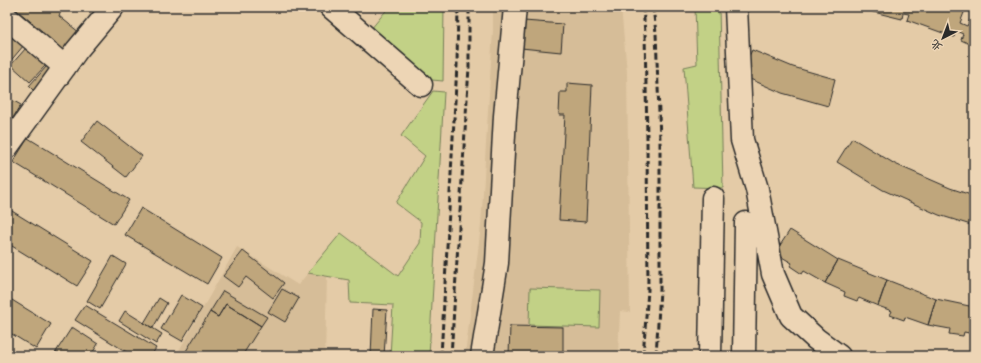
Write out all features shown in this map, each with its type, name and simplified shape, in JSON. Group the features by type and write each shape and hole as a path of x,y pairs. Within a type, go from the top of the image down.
{"lane":[{"path":"7,147 77,50 113,7"},
{"path":"331,7 421,85"},
{"path":"482,356 497,263 505,116 515,7"},
{"path":"736,7 742,140 757,189 744,356"},
{"path":"7,18 65,67"},
{"path":"710,356 713,198"},
{"path":"713,221 755,223"},
{"path":"755,223 773,274 791,316 816,339 839,356"}],"shaded area":[{"path":"493,7 621,7 627,72 630,312 620,311 618,356 465,356 481,226 493,30"},
{"path":"237,247 298,285 308,273 327,277 325,356 176,356"}],"green space":[{"path":"389,7 444,7 443,81 432,80 371,29"},
{"path":"695,7 719,7 723,188 693,187 684,67 697,64"},
{"path":"433,91 444,92 429,356 390,356 393,305 350,303 349,280 308,273 341,233 398,276 420,243 421,222 396,203 425,156 401,136"},
{"path":"530,288 600,290 599,327 529,325"}],"building":[{"path":"13,7 60,7 62,9 59,16 80,33 62,55 38,35 42,31"},
{"path":"853,7 956,7 965,10 960,23 967,26 973,13 974,14 974,46 961,40 963,34 956,31 954,37 907,20 909,14 903,13 902,19"},
{"path":"524,21 563,24 561,52 521,48"},
{"path":"7,31 24,45 8,64 7,64"},
{"path":"26,48 46,65 30,82 11,65"},
{"path":"752,50 793,67 835,79 828,106 782,93 741,75"},
{"path":"47,66 55,73 37,94 29,86"},
{"path":"567,83 592,85 586,222 559,220 565,115 559,115 560,92 567,92"},
{"path":"12,100 21,105 7,127 7,108"},
{"path":"97,121 142,156 126,177 81,142"},
{"path":"28,138 129,200 114,224 13,162"},
{"path":"852,138 895,164 950,188 974,196 974,226 939,215 883,190 837,162"},
{"path":"7,208 93,261 77,286 7,243"},
{"path":"141,208 222,258 207,284 125,235"},
{"path":"790,230 838,260 825,283 804,271 802,274 790,266 792,263 775,253"},
{"path":"243,251 284,283 273,298 246,277 238,287 223,276"},
{"path":"113,256 126,264 100,309 87,301"},
{"path":"838,260 887,280 878,306 859,298 857,301 844,296 845,292 825,283"},
{"path":"887,280 936,299 928,325 905,317 904,320 890,315 892,311 878,306"},
{"path":"282,289 299,298 285,322 268,312"},
{"path":"223,291 267,317 261,326 226,304 218,317 210,312"},
{"path":"181,295 202,308 182,341 161,329"},
{"path":"7,297 51,324 36,349 7,331"},
{"path":"159,298 167,303 153,328 144,323"},
{"path":"936,299 974,307 974,334 964,332 963,336 949,334 950,329 928,325"},
{"path":"226,304 261,326 242,356 183,356 210,312 218,317"},
{"path":"85,305 156,348 151,356 133,356 75,320"},
{"path":"373,309 387,310 384,356 371,356"},
{"path":"125,311 162,334 156,344 119,321"},
{"path":"510,326 563,327 563,355 509,355"},
{"path":"72,327 98,344 93,352 100,356 54,355"}],"railway":[{"path":"441,356 457,65 458,7"},
{"path":"451,356 469,67 469,7"},
{"path":"643,7 645,33 647,138 648,290 643,356"},
{"path":"653,7 656,33 660,140 660,290 656,356"}]}
